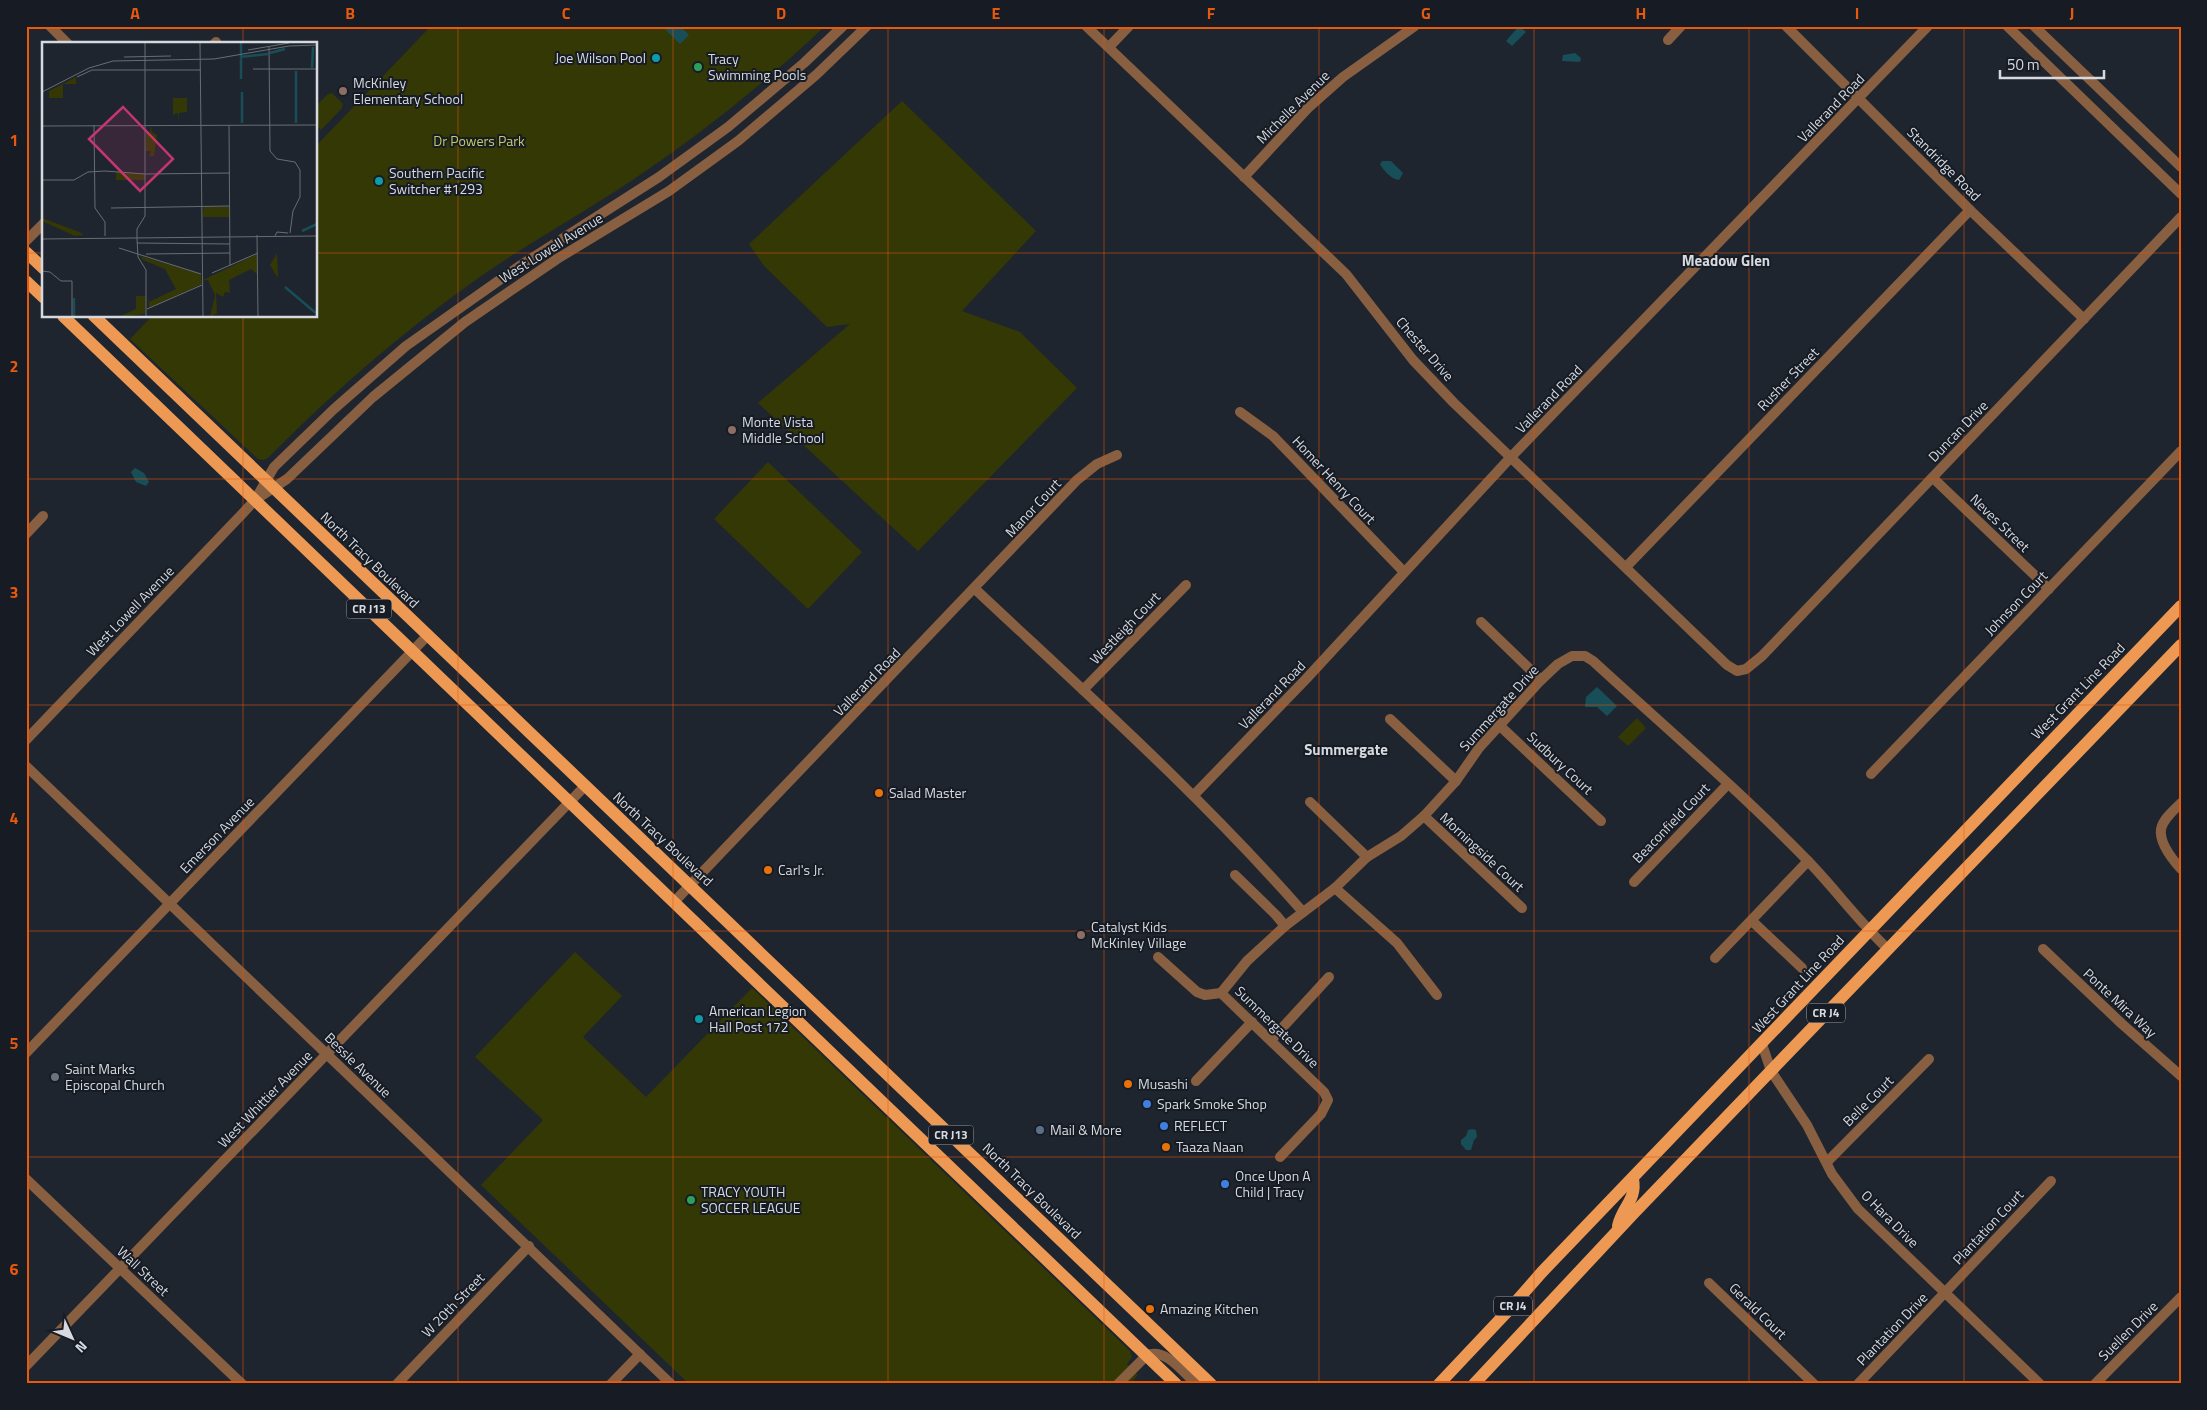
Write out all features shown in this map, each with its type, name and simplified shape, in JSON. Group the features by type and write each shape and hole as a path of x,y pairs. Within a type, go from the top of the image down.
{"main road":[{"path":"26,252 42,266"},
{"path":"26,281 42,296"},
{"name":"CR J13","path":"65,318 1176,1384"},
{"name":"North Tracy Boulevard","path":"96,318 1211,1384"},
{"name":"West Grant Line Road","path":"1439,1384 1542,1272 2181,606"},
{"name":"CR J4","path":"1474,1384 1617,1231 2181,645"},
{"path":"1617,1231 1620,1216 1635,1190 1633,1179"}],"street":[{"path":"50,26 66,42"},
{"name":"West Lowell Avenue","path":"270,485 274,467 328,415 413,341 518,268 659,177 722,131 804,63 843,26"},
{"name":"West Lowell Avenue","path":"26,740 254,500 270,485 287,479 373,397 434,346 512,288 556,259 669,191 738,141 816,75 867,26"},
{"name":"Chester Drive","path":"1086,26 1346,274 1413,360 1727,665 1737,671 1746,669 1754,663"},
{"path":"1109,47 1129,26"},
{"name":"Michelle Avenue","path":"1244,177 1308,108 1344,77 1415,26"},
{"path":"1668,40 1681,26"},
{"name":"Standridge Road","path":"1786,26 1970,210 2084,319"},
{"name":"Vallerand Road","path":"1194,796 1306,680 1511,457 1928,26"},
{"path":"2007,26 2181,194"},
{"path":"2034,26 2181,167"},
{"name":"Rusher Street","path":"1626,568 1970,210"},
{"name":"Duncan Drive","path":"1754,663 2181,217"},
{"path":"26,241 42,225"},
{"name":"Homer Henry Court","path":"1240,412 1273,436 1404,572"},
{"name":"Johnson Court","path":"1871,774 2181,451"},
{"name":"Manor Court","path":"976,589 1077,480 1098,464 1117,455"},
{"name":"Neves Street","path":"1933,478 2049,588"},
{"path":"26,534 43,516"},
{"name":"Westleigh Court","path":"1083,690 1186,585"},
{"path":"976,589 1252,853 1303,912"},
{"name":"Vallerand Road","path":"674,902 976,589"},
{"path":"1481,622 1541,680"},
{"name":"Emerson Avenue","path":"26,1053 427,636"},
{"name":"Summergate Drive","path":"1280,1157 1320,1114 1328,1100 1324,1092 1221,993 1247,961 1285,926 1335,888 1367,857 1401,836 1424,816 1456,781 1479,748 1499,725 1541,680 1558,664 1572,656 1584,656 1593,661 1728,784 1808,861 1888,949"},
{"path":"1390,719 1456,781"},
{"name":"Sudbury Court","path":"1499,725 1602,820"},
{"name":"Bessle Avenue","path":"26,766 671,1384"},
{"name":"Beaconfield Court","path":"1634,882 1728,784"},
{"name":"West Whittier Avenue","path":"26,1366 585,786"},
{"path":"1310,802 1367,857"},
{"path":"2181,803 2166,818 2161,829 2164,846 2181,869"},
{"name":"Morningside Court","path":"1424,816 1522,908"},
{"path":"1715,958 1808,861"},
{"path":"1235,875 1285,926"},
{"path":"1335,888 1397,943 1437,995"},
{"path":"1752,921 1802,968"},
{"name":"Ponte Mira Way","path":"2043,949 2122,1024 2181,1076"},
{"path":"1158,957 1197,992 1205,995 1221,993"},
{"path":"1271,1040 1329,977"},
{"path":"1196,1081 1252,1022"},
{"name":"O Hara Drive","path":"1762,1044 1771,1071 1807,1125 1836,1180 1858,1209 2040,1384"},
{"name":"Belle Court","path":"1827,1162 1929,1059"},
{"name":"Wall Street","path":"26,1179 242,1384"},
{"name":"Plantation Court","path":"1946,1293 2051,1181"},
{"name":"W 20th Street","path":"397,1384 529,1246"},
{"name":"Gerald Court","path":"1710,1283 1814,1384"},
{"name":"Plantation Drive","path":"1858,1384 1946,1293"},
{"name":"Suellen Drive","path":"2095,1384 2181,1297"},
{"path":"1118,1384 1147,1355 1152,1353 1166,1356 1196,1384"},
{"path":"611,1384 640,1354"}],"green space":[{"name":"Dr Powers Park","path":"431,26 825,26 779,68 707,127 613,193 484,274 427,316 346,383 269,457 264,460 258,459 130,339 150,318 318,318 318,144"},
{"path":"332,93 343,104 342,108 321,130 318,127 318,104 328,94"},
{"path":"902,101 1036,231 962,311 1020,332 1077,388 918,551 758,403 850,324 827,327 764,266 749,244"},
{"path":"768,462 862,552 808,609 714,519"},
{"path":"1637,718 1646,728 1628,746 1618,737"},
{"path":"575,952 622,996 583,1037 646,1097 752,988 1130,1351 1132,1357 1127,1364 1138,1375 1130,1384 689,1384 481,1185 543,1120 475,1057"}],"water":[{"path":"662,26 680,26 689,35 680,44"},
{"path":"1519,26 1526,32 1512,46 1506,41"},
{"path":"1575,53 1581,58 1580,62 1562,61 1563,55"},
{"path":"1382,161 1391,161 1403,173 1399,180 1385,172 1380,164"},
{"path":"135,468 144,473 149,482 146,486 136,482 131,472"},
{"path":"1597,687 1617,706 1607,716 1597,707 1585,707 1586,697"},
{"path":"1468,1130 1476,1130 1477,1137 1471,1150 1466,1150 1461,1144 1461,1140 1466,1136"}],"place":[{"name":"Joe Wilson Pool","path":"656,58"},
{"name":"Tracy Swimming Pools","path":"698,67"},
{"name":"McKinley Elementary School","path":"343,91"},
{"name":"Southern Pacific Switcher #1293","path":"379,181"},
{"name":"Monte Vista Middle School","path":"732,430"},
{"name":"Salad Master","path":"879,793"},
{"name":"Carl's Jr.","path":"768,870"},
{"name":"Catalyst Kids McKinley Village","path":"1081,935"},
{"name":"American Legion Hall Post 172","path":"699,1019"},
{"name":"Saint Marks Episcopal Church","path":"55,1077"},
{"name":"Musashi","path":"1128,1084"},
{"name":"Spark Smoke Shop","path":"1147,1104"},
{"name":"REFLECT","path":"1164,1126"},
{"name":"Mail & More","path":"1040,1130"},
{"name":"Taaza Naan","path":"1166,1147"},
{"name":"Once Upon A Child | Tracy","path":"1225,1184"},
{"name":"TRACY YOUTH SOCCER LEAGUE","path":"691,1200"},
{"name":"Amazing Kitchen","path":"1150,1309"}],"district":[{"name":"Meadow Glen","path":"1726,261"},
{"name":"Summergate","path":"1346,750"}]}
